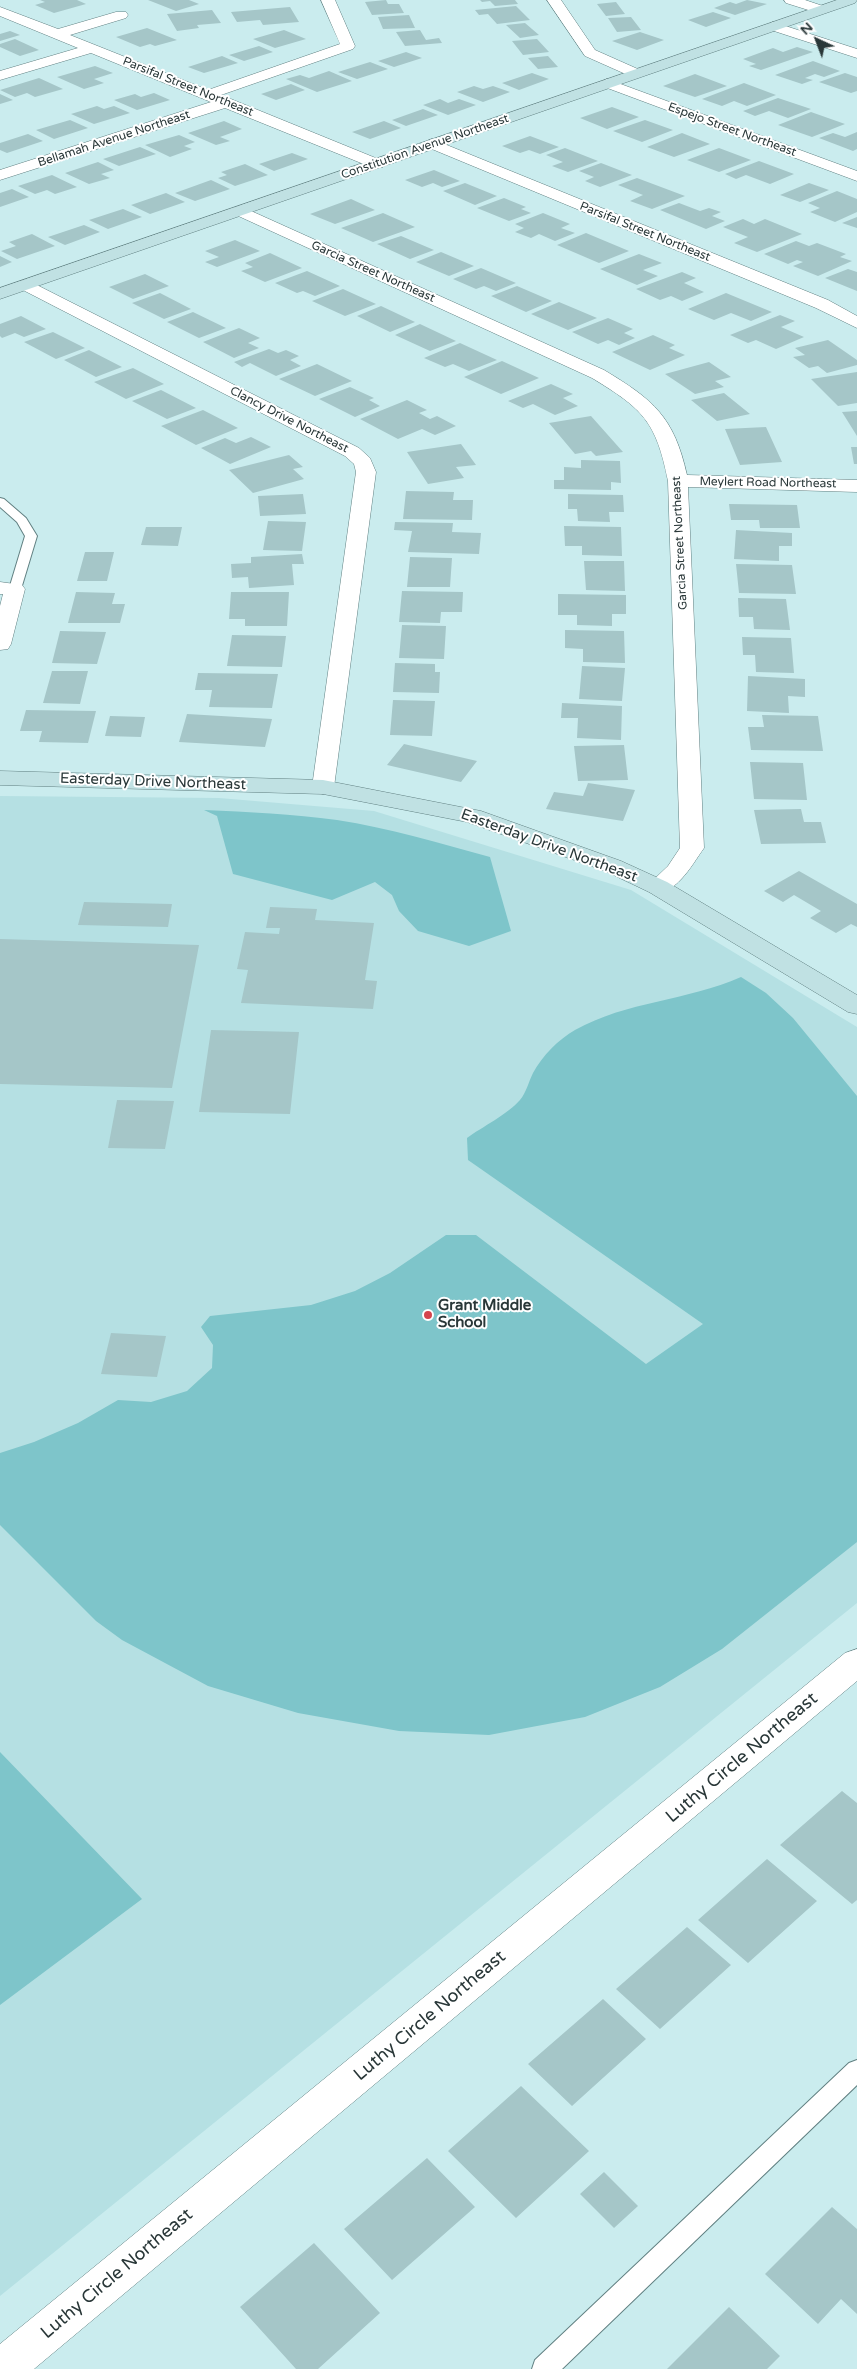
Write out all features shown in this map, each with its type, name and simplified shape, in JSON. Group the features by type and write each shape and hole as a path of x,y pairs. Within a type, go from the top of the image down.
{"street":[{"path":"208,94 348,46 328,0"},
{"path":"554,0 590,53 602,60 636,73"},
{"path":"791,0 820,10"},
{"name":"Constitution Avenue Northeast","path":"0,294 850,0"},
{"name":"Parsifal Street Northeast","path":"0,11 208,94 376,164"},
{"path":"57,34 121,15"},
{"path":"773,26 857,54"},
{"path":"0,76 93,48"},
{"name":"Espejo Street Northeast","path":"607,83 857,176"},
{"name":"Bellamah Avenue Northeast","path":"0,175 227,102"},
{"name":"Parsifal Street Northeast","path":"432,144 822,304 857,323"},
{"name":"Garcia Street Northeast","path":"240,211 598,374 635,396 658,418 673,449 678,481 692,848 676,871 658,886"},
{"name":"Clancy Drive Northeast","path":"27,285 352,452 363,462 366,472 323,787"},
{"name":"Meylert Road Northeast","path":"678,481 857,486"},
{"path":"0,644 8,589"},
{"name":"Easterday Drive Northeast","path":"0,778 323,787 472,816 613,866 658,886 857,1006"},
{"name":"Luthy Circle Northeast","path":"2,2369 857,1662"}],"lane":[{"path":"0,501 22,520 31,536 8,589"},
{"path":"544,2369 857,2070"}],"shaded area":[{"name":"Grant Middle School","path":"0,796 219,798 374,811 631,890 857,1027 857,1603 0,2296"},
{"path":"204,810 287,815 356,823 490,857 511,931 469,946 418,931 399,911 392,895 375,882 332,900 233,874 217,816"},
{"path":"741,977 766,993 793,1018 857,1096 857,1542 722,1649 660,1687 585,1717 489,1735 399,1731 298,1713 208,1686 122,1640 96,1621 0,1525 0,1453 34,1442 78,1423 118,1400 151,1402 187,1391 212,1368 213,1345 201,1327 210,1316 311,1305 355,1291 390,1273 446,1235 476,1235 646,1364 703,1324 468,1160 467,1138 502,1115 520,1100 541,1060 557,1043 575,1030 615,1013 700,991"},
{"path":"0,1752 142,1899 0,2005"}],"building":[{"path":"40,0 77,0 86,4 54,13 35,5 45,2"},
{"path":"148,0 189,0 199,4 176,11"},
{"path":"386,0 388,4 399,4 404,13 372,15 365,2"},
{"path":"480,0 515,0 518,4 495,6 490,1 482,2"},
{"path":"747,0 767,4 735,15 714,8 730,2 736,4"},
{"path":"616,2 625,14 606,16 597,4"},
{"path":"516,6 530,20 497,24 488,14 479,15 475,10"},
{"path":"290,7 299,22 263,25 260,20 237,22 231,12"},
{"path":"212,10 221,23 197,25 199,28 177,31 167,14"},
{"path":"713,12 731,18 706,27 688,20"},
{"path":"409,15 415,28 383,29 378,17"},
{"path":"631,17 641,30 617,32 608,18"},
{"path":"525,23 539,35 520,38 506,25"},
{"path":"147,28 177,40 155,46 150,44 140,47 116,37"},
{"path":"284,30 306,39 275,48 253,39"},
{"path":"420,30 426,40 439,38 442,43 405,46 396,32"},
{"path":"10,31 20,35 0,41 0,34"},
{"path":"640,32 664,40 637,50 612,41"},
{"path":"15,39 39,50 20,56 0,47 0,44"},
{"path":"537,39 549,52 523,55 512,41"},
{"path":"259,46 273,52 244,61 229,55"},
{"path":"797,47 813,52 761,70 749,66 756,64 743,59 773,48 783,52"},
{"path":"406,52 422,58 394,67 378,61"},
{"path":"222,56 238,63 204,73 188,67"},
{"path":"548,56 558,67 538,69 528,58"},
{"path":"813,61 840,71 824,77 815,74 805,78 813,80 802,84 775,75"},
{"path":"370,62 388,69 357,79 338,72"},
{"path":"95,66 113,73 94,79 104,83 84,89 57,77"},
{"path":"329,71 352,81 317,92 286,79 300,75 309,78"},
{"path":"532,73 549,79 519,90 502,83"},
{"path":"845,73 857,77 857,91 851,93 819,82"},
{"path":"695,74 727,86 695,97 663,86"},
{"path":"39,78 63,89 35,97 27,93 15,97 0,90"},
{"path":"744,83 776,95 747,106 734,101 722,106 702,99"},
{"path":"291,84 305,90 276,100 261,94"},
{"path":"474,86 483,89 493,86 510,92 483,102 457,92"},
{"path":"154,93 170,100 137,110 114,100 135,94 141,97"},
{"path":"0,94 13,100 0,104"},
{"path":"778,98 811,109 788,118 769,111 755,116 743,111"},
{"path":"440,99 448,103 459,99 476,105 448,115 423,105"},
{"path":"97,106 104,109 114,106 130,113 94,124 71,114"},
{"path":"612,107 639,117 607,129 580,118"},
{"path":"423,109 438,115 406,126 392,120"},
{"path":"811,112 845,124 812,137 778,125"},
{"path":"70,120 88,128 54,139 36,130"},
{"path":"645,120 673,130 642,142 613,131"},
{"path":"224,121 242,129 220,137 230,141 216,145 188,133"},
{"path":"384,121 401,128 370,139 352,132"},
{"path":"857,132 857,149 853,151 819,138 833,133 845,137"},
{"path":"682,133 710,144 674,157 647,147"},
{"path":"28,134 43,141 7,153 0,150 0,143"},
{"path":"179,135 195,142 184,146 192,149 170,157 145,145"},
{"path":"530,136 559,147 540,154 529,150 520,153 502,146"},
{"path":"140,147 156,154 119,166 103,159"},
{"path":"565,148 598,161 568,172 552,166 563,162 546,155"},
{"path":"719,148 751,160 719,172 687,160"},
{"path":"292,153 308,159 274,171 259,164"},
{"path":"759,161 794,174 770,184 746,175 736,179 725,174"},
{"path":"98,162 114,170 101,174 110,178 89,184 65,173"},
{"path":"601,163 632,175 600,187 585,181 594,177 579,171"},
{"path":"245,164 268,175 235,186 218,178 227,175 221,172"},
{"path":"434,170 460,181 442,187 433,183 422,187 405,180"},
{"path":"52,175 77,187 55,194 47,190 35,194 18,186"},
{"path":"637,178 685,196 652,209 630,201 643,195 618,185"},
{"path":"211,180 230,189 195,201 175,193"},
{"path":"465,183 497,196 475,205 443,191"},
{"path":"809,183 829,190 800,202 780,195"},
{"path":"12,189 29,197 0,207 0,193"},
{"path":"837,191 857,199 857,212 835,222 810,212 820,208 808,203"},
{"path":"166,193 185,202 150,214 131,205"},
{"path":"504,198 526,207 521,209 531,213 509,221 477,208"},
{"path":"351,199 375,210 335,224 310,214"},
{"path":"679,203 700,211 709,208 721,212 712,216 725,221 706,229 660,210"},
{"path":"123,209 142,217 108,229 89,220"},
{"path":"383,213 415,227 373,242 341,228"},
{"path":"543,213 570,224 561,228 575,233 555,241 539,234 531,238 515,232 524,228 515,224"},
{"path":"857,217 857,228 842,223"},
{"path":"743,219 754,224 765,219 802,234 757,252 734,243 748,237 723,227"},
{"path":"84,225 100,232 65,245 48,237"},
{"path":"586,233 629,251 599,263 557,245"},
{"path":"32,234 55,246 17,259 1,251 16,246 9,242"},
{"path":"401,236 434,250 410,259 377,244"},
{"path":"235,240 260,251 217,267 205,262 219,257 205,251"},
{"path":"796,241 809,246 817,243 846,254 840,257 852,261 818,276 793,266 803,262 797,260 788,264 764,254"},
{"path":"441,252 474,266 449,276 416,262"},
{"path":"270,253 302,268 265,282 241,271 253,267 245,263"},
{"path":"639,254 662,263 643,270 658,276 637,285 600,269"},
{"path":"0,256 12,262 0,267"},
{"path":"481,268 516,283 496,291 484,286 476,289 453,279"},
{"path":"848,269 857,272 857,291 825,278"},
{"path":"307,271 340,286 315,296 303,291 297,293 275,283"},
{"path":"682,272 696,278 684,283 704,292 682,301 671,296 660,300 636,289"},
{"path":"145,274 169,286 133,299 109,287"},
{"path":"517,286 552,301 526,312 491,296"},
{"path":"343,289 376,304 345,316 312,301"},
{"path":"160,293 191,309 164,319 132,303"},
{"path":"726,293 772,312 751,321 731,313 714,320 688,309"},
{"path":"559,302 597,318 568,330 531,314"},
{"path":"381,306 415,322 390,332 357,316"},
{"path":"193,312 226,328 199,338 167,322"},
{"path":"780,315 795,321 781,327 804,337 776,349 756,340 748,343 730,335"},
{"path":"21,316 46,329 24,337 15,333 2,338 0,336 0,324"},
{"path":"608,318 633,329 624,333 635,338 619,345 608,340 598,344 572,332"},
{"path":"420,324 456,341 430,351 395,335"},
{"path":"239,328 260,338 248,343 259,348 234,358 203,342"},
{"path":"53,332 85,348 56,359 24,342"},
{"path":"653,335 675,345 669,348 685,355 650,370 612,352"},
{"path":"828,340 857,360 857,365 827,373 818,366 809,368 793,357 805,355 795,348"},
{"path":"460,343 497,360 469,371 453,364 445,367 424,358"},
{"path":"269,349 278,353 286,350 299,356 290,360 301,366 276,376 250,363 242,367 234,362"},
{"path":"89,350 122,367 96,377 64,360"},
{"path":"502,361 539,378 501,394 464,377"},
{"path":"709,362 731,377 715,381 724,387 695,394 665,374"},
{"path":"317,364 352,381 315,396 279,379"},
{"path":"133,368 164,384 126,399 94,382"},
{"path":"857,372 857,403 838,406 811,379"},
{"path":"551,384 573,394 563,398 578,406 555,415 533,404 523,408 508,401"},
{"path":"350,387 374,398 369,400 380,406 355,417 319,399"},
{"path":"161,390 196,408 167,419 132,401"},
{"path":"724,393 750,414 717,421 691,400"},
{"path":"407,400 427,410 419,413 430,419 437,416 456,426 435,435 422,429 398,439 360,419"},
{"path":"203,410 238,428 196,445 161,426"},
{"path":"857,411 857,436 842,412"},
{"path":"591,416 623,452 596,456 591,451 575,454 549,423"},
{"path":"766,427 782,462 740,465 725,429"},
{"path":"251,437 271,447 230,464 201,448 225,438 236,443"},
{"path":"461,444 476,465 456,467 464,478 428,484 407,452"},
{"path":"851,447 857,447 857,464 854,464"},
{"path":"289,455 303,467 293,469 304,479 253,493 229,470"},
{"path":"581,460 620,461 621,483 611,482 611,490 554,489 554,480 564,480 564,467 581,468"},
{"path":"406,491 454,492 453,500 473,500 472,520 403,519"},
{"path":"303,494 306,514 260,516 258,496"},
{"path":"568,494 623,495 624,512 609,512 610,522 578,521 577,509 568,509"},
{"path":"729,504 797,505 800,528 760,528 759,520 731,520"},
{"path":"268,521 306,522 302,551 263,550"},
{"path":"395,522 453,523 452,532 481,533 479,554 408,552 412,531 394,530"},
{"path":"564,526 621,527 622,556 582,555 582,546 565,546"},
{"path":"146,527 182,527 178,546 141,545"},
{"path":"736,530 792,533 792,546 779,546 779,561 734,559"},
{"path":"85,552 114,552 107,581 77,581"},
{"path":"302,554 304,564 292,564 294,585 249,588 248,577 232,578 231,564 251,563 251,557"},
{"path":"410,557 452,558 450,587 407,587"},
{"path":"584,561 624,561 625,591 586,590"},
{"path":"736,564 792,565 796,594 739,593"},
{"path":"402,591 463,592 462,612 441,612 440,623 399,622"},
{"path":"76,592 115,593 112,604 125,604 120,623 68,623"},
{"path":"231,592 289,592 287,626 245,626 245,619 229,619"},
{"path":"558,594 626,595 626,614 612,614 612,626 577,625 577,615 558,615"},
{"path":"738,598 786,599 790,630 754,629 753,617 739,617"},
{"path":"402,625 446,626 444,659 399,658"},
{"path":"565,630 624,631 625,663 583,662 583,649 565,648"},
{"path":"60,631 106,632 97,664 52,663"},
{"path":"232,635 286,636 282,667 227,666"},
{"path":"742,637 791,638 794,673 756,672 755,655 743,655"},
{"path":"395,663 435,664 435,672 440,672 439,693 393,692"},
{"path":"582,666 625,668 622,701 579,699"},
{"path":"52,671 88,671 80,704 43,703"},
{"path":"198,673 278,674 272,708 209,707 212,690 195,690"},
{"path":"748,676 805,679 805,697 788,696 789,713 747,711"},
{"path":"393,700 435,701 432,736 390,735"},
{"path":"562,703 622,706 621,740 577,738 578,718 561,718"},
{"path":"26,710 96,711 88,743 39,742 42,731 20,731"},
{"path":"187,714 272,719 265,747 179,742"},
{"path":"762,715 818,716 823,751 751,750 748,727 764,727"},
{"path":"110,716 145,717 141,737 105,736"},
{"path":"404,744 477,761 461,782 387,765"},
{"path":"624,745 628,780 578,781 574,746"},
{"path":"750,762 803,763 807,800 754,799"},
{"path":"588,783 635,790 623,821 546,809 554,792 583,796"},
{"path":"801,809 804,822 821,822 826,843 761,844 754,810"},
{"path":"799,871 857,904 857,927 851,924 836,933 810,918 821,911 794,895 783,902 764,891"},
{"path":"84,902 172,904 168,927 78,925"},
{"path":"270,907 317,909 315,920 374,923 365,980 377,981 373,1009 241,1003 248,970 237,969 245,932 279,934 280,928 266,928"},
{"path":"0,939 199,945 172,1088 0,1084"},
{"path":"211,1030 299,1032 290,1114 199,1112"},
{"path":"117,1100 174,1101 165,1149 108,1148"},
{"path":"111,1333 166,1336 157,1377 101,1374"},
{"path":"842,1791 857,1803 857,1900 852,1904 780,1845"},
{"path":"767,1859 817,1901 748,1963 698,1920"},
{"path":"687,1927 731,1965 660,2029 616,1989"},
{"path":"603,1999 646,2039 572,2106 528,2064"},
{"path":"521,2086 589,2151 516,2218 448,2151"},
{"path":"427,2158 475,2207 392,2280 344,2229"},
{"path":"604,2172 638,2206 614,2228 580,2194"},
{"path":"832,2207 857,2229 857,2314 841,2299 818,2324 765,2274"},
{"path":"314,2243 380,2313 318,2369 296,2369 240,2307"},
{"path":"729,2307 780,2356 767,2369 667,2369"}],"place":[{"name":"Grant Middle School","path":"428,1315"}]}
